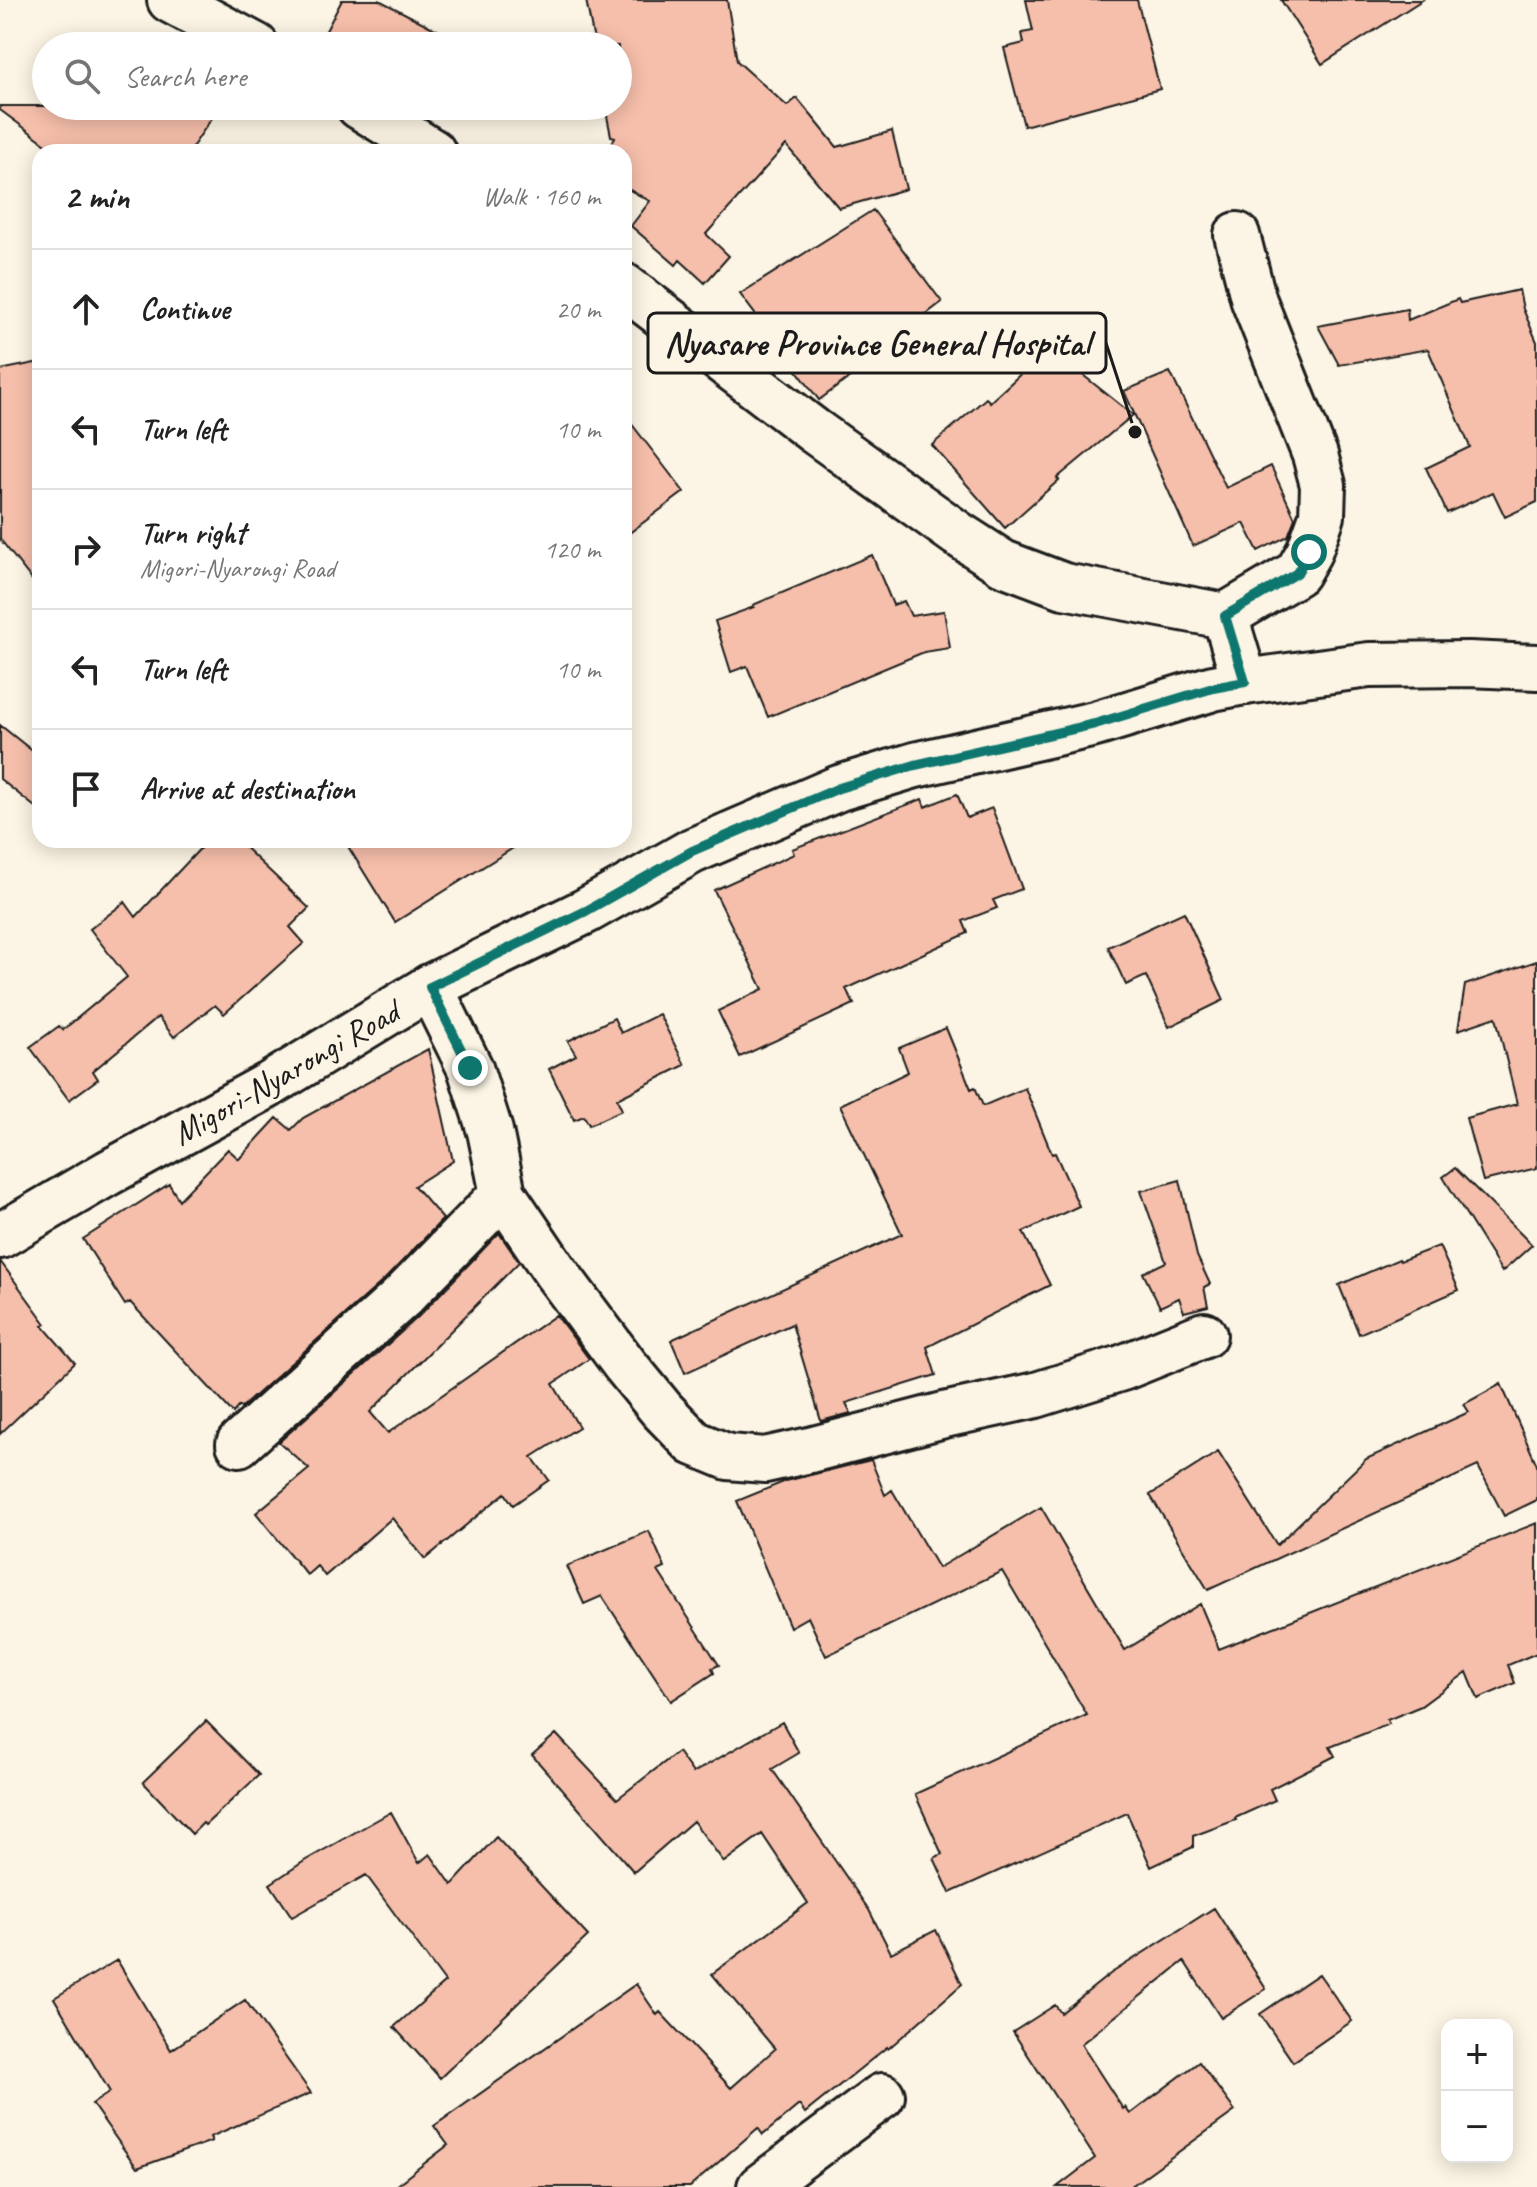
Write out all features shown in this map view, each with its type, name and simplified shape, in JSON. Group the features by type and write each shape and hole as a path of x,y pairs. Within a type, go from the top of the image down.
{"street":[{"path":"170,0 230,32"},
{"path":"382,120 420,144"},
{"path":"632,292 813,430 1003,563 1064,586 1225,616 1297,573 1309,552 1322,516 1323,485 1305,427 1254,301 1237,235"},
{"path":"1225,616 1245,682"},
{"name":"Migori-Nyarongi Road","path":"0,1236 269,1085 430,987 586,911 692,851 839,788 915,765 1095,724 1213,688 1245,682 1369,665 1537,667"},
{"path":"430,987 470,1068 490,1131 503,1194 577,1301 662,1410 694,1443 728,1457 765,1460 1036,1395 1122,1368 1204,1335"},
{"path":"239,1444 401,1298 503,1194"},
{"path":"760,2187 882,2096"}],"building":[{"path":"342,0 379,0 441,32 325,32"},
{"path":"586,0 727,0 737,61 787,106 797,98 837,147 892,131 906,189 839,208 786,145 706,234 729,256 705,283 680,260 676,265 632,227 650,201 632,191 632,144 612,144 615,137 611,136 608,120 632,120 632,32 592,32"},
{"path":"1026,0 1137,0 1160,89 1024,126 1004,48 1024,43 1022,33 1033,31"},
{"path":"1281,0 1422,0 1322,64"},
{"path":"0,106 32,106 32,120 211,120 194,144 46,144 0,110"},
{"path":"873,210 942,302 870,357 872,361 819,400 740,294"},
{"path":"1519,290 1523,309 1537,342 1537,502 1505,517 1493,492 1447,513 1426,468 1470,447 1428,349 1339,365 1318,326 1407,309 1408,320 1458,299 1460,303"},
{"path":"1049,348 1133,415 1057,478 1059,480 1005,528 932,445 986,398 990,402"},
{"path":"32,364 32,580 0,539 0,370"},
{"path":"1170,372 1226,488 1271,466 1295,518 1288,536 1258,551 1244,523 1193,546 1124,391"},
{"path":"632,424 684,492 632,531"},
{"path":"872,555 893,605 904,601 911,616 944,611 950,648 924,652 768,717 747,666 731,672 715,621"},
{"path":"0,725 32,751 32,805 0,779"},
{"path":"957,794 967,818 992,808 1022,889 993,900 997,908 963,921 968,933 846,989 854,1004 740,1057 718,1011 763,989 714,890 794,854 792,849 922,799 925,807"},
{"path":"201,848 245,848 309,908 290,927 304,943 224,1014 215,1005 174,1037 158,1017 93,1071 98,1079 69,1100 30,1047 59,1026 63,1030 127,977 90,929 125,902 136,917"},
{"path":"349,848 513,848 395,922"},
{"path":"1184,912 1224,1000 1169,1027 1146,976 1126,985 1108,947"},
{"path":"1537,961 1537,1168 1483,1181 1466,1118 1517,1104 1496,1017 1458,1030 1465,985"},
{"path":"659,1014 685,1065 617,1099 622,1110 589,1125 584,1116 574,1120 549,1069 576,1055 568,1041 614,1018 621,1033"},
{"path":"946,1028 971,1089 975,1087 983,1106 1025,1088 1052,1154 1055,1153 1079,1206 1023,1232 1050,1285 927,1347 936,1375 846,1403 851,1413 821,1421 792,1324 685,1373 671,1340 902,1234 840,1105 908,1072 899,1048"},
{"path":"428,1049 453,1161 414,1186 443,1219 384,1280 233,1413 130,1302 125,1305 83,1239 169,1184 179,1200 228,1149 239,1159 277,1118 291,1130 303,1118"},
{"path":"1455,1168 1532,1245 1502,1272 1443,1177"},
{"path":"1180,1180 1197,1256 1210,1284 1204,1287 1208,1306 1184,1312 1179,1298 1160,1307 1143,1273 1166,1262 1141,1191"},
{"path":"499,1233 519,1262 370,1412 388,1433 556,1315 589,1359 553,1384 579,1427 532,1457 549,1480 513,1505 505,1493 425,1559 392,1518 325,1576 317,1566 307,1575 256,1513 309,1469 279,1442 418,1317"},
{"path":"1439,1246 1459,1290 1359,1334 1339,1285 1399,1259"},
{"path":"0,1261 46,1324 43,1326 75,1363 0,1434"},
{"path":"1501,1384 1537,1465 1537,1500 1504,1516 1478,1466 1208,1590 1150,1495 1218,1452 1277,1545 1366,1459 1469,1412 1464,1404"},
{"path":"871,1460 885,1495 892,1490 938,1568 1041,1507 1125,1650 1200,1604 1219,1649 1537,1523 1537,1653 1508,1665 1515,1683 1478,1699 1467,1672 1421,1706 1387,1720 1389,1724 1330,1747 1335,1756 1270,1789 1275,1800 1236,1820 1193,1836 1193,1847 1151,1867 1127,1813 950,1893 934,1858 942,1854 915,1794 1087,1715 1002,1571 826,1656 808,1617 790,1627 737,1501 786,1481"},
{"path":"649,1531 665,1568 658,1571 719,1665 712,1668 714,1673 671,1701 602,1596 584,1604 567,1566"},
{"path":"206,1721 259,1775 192,1834 143,1782"},
{"path":"782,1722 799,1753 772,1769 869,1910 891,1953 936,1930 962,1984 888,2049 805,2113 799,2105 763,2135 758,2128 690,2187 394,2187 448,2145 434,2126 636,1984 657,2015 660,2012 731,2088 775,2049 712,1974 808,1903 762,1834 724,1862 693,1821 634,1872 532,1755 556,1734 617,1799 678,1752 693,1773"},
{"path":"391,1812 419,1863 430,1854 452,1885 496,1837 588,1936 440,2078 394,2027 445,1982 366,1875 292,1917 270,1884"},
{"path":"1214,1908 1266,1989 1221,2018 1184,1961 1081,2044 1123,2109 1125,2107 1130,2114 1199,2062 1235,2111 1130,2187 1057,2187 1095,2158 1013,2032 1055,2005 1061,2013 1110,1974"},
{"path":"117,1960 171,2050 245,2000 311,2093 210,2137 212,2141 137,2168 92,2104 110,2092 54,1998"},
{"path":"1319,1974 1352,2021 1293,2062 1260,2014"}],"place":[{"name":"Nyasare Province General Hospital","path":"1135,432"}],"route":[{"path":"470,1068 430,987 586,911 692,851 839,788 915,765 1095,724 1213,688 1245,682 1225,616 1297,573 1309,552"}]}
